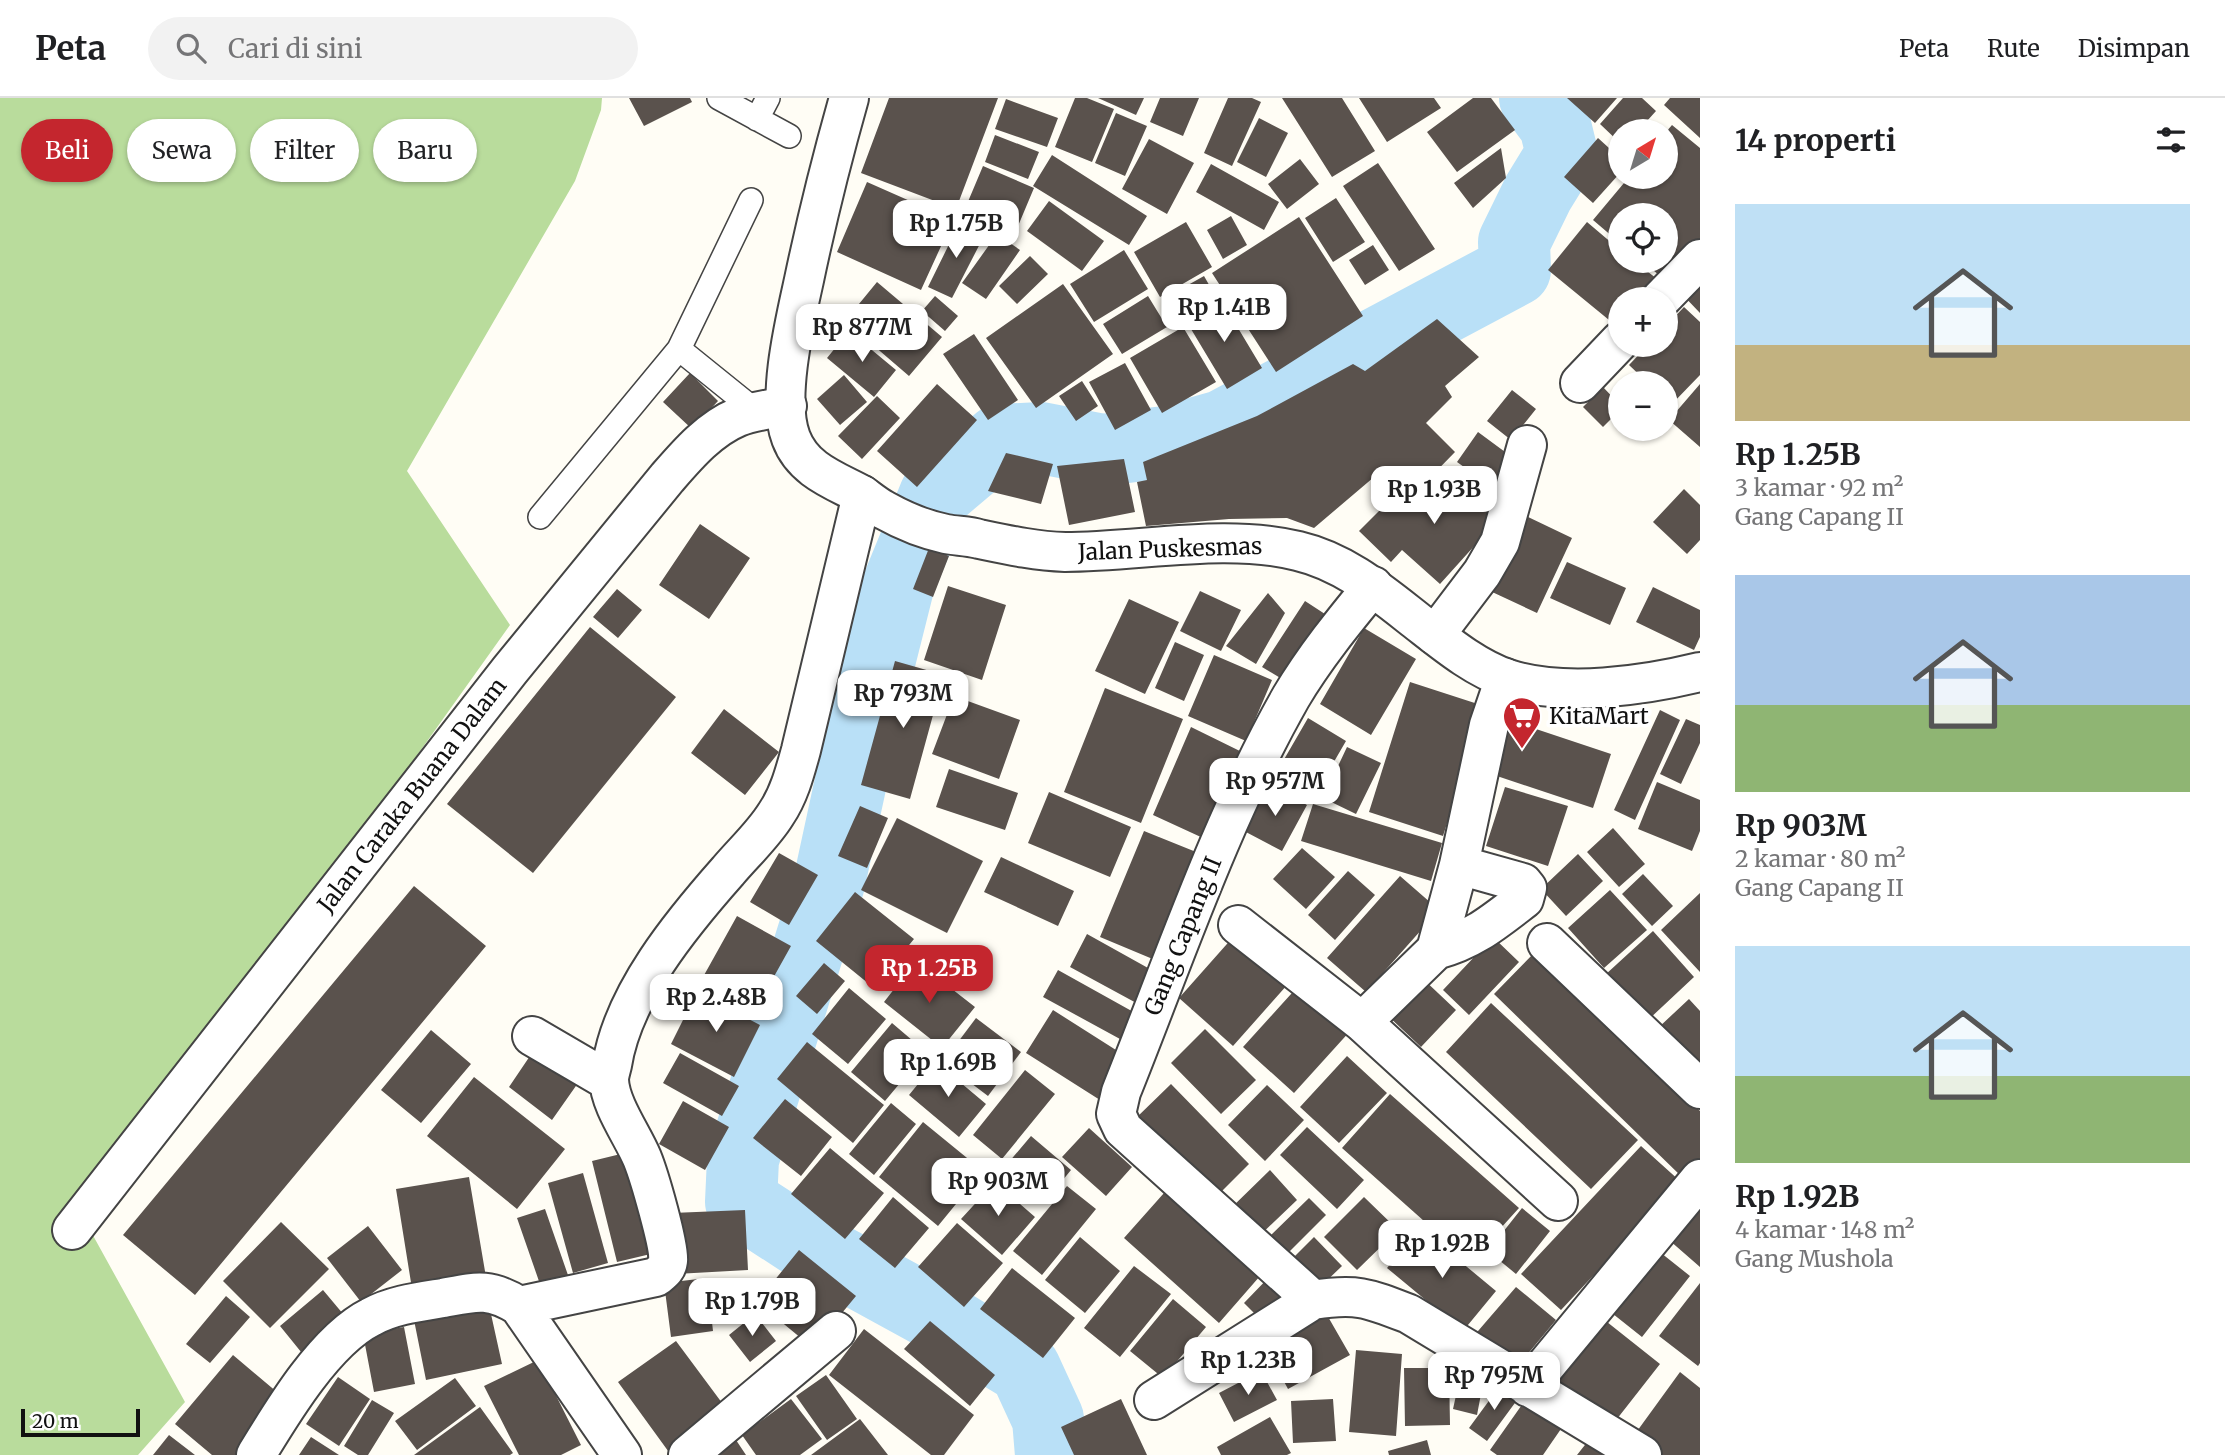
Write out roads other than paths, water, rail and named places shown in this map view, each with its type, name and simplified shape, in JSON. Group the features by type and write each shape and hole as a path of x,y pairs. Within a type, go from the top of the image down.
{"street":[{"name":"Jalan Puskesmas","path":"849,98 826,180 797,311 787,372 772,409 787,424 791,439 801,457 825,477 872,503 943,533 977,538 1008,547 1061,552 1209,544 1272,545 1316,555 1373,586 1474,663 1505,678 1550,686 1591,687 1643,683 1700,672"},
{"path":"1673,287 1700,259"},
{"path":"1580,383 1608,354"},
{"name":"Jalan Caraka Buana Dalam","path":"72,1230 510,670 667,478 694,448 720,426 739,417 772,409"},
{"path":"1435,635 1482,573 1500,542 1527,444"},
{"path":"519,1306 656,1277 665,1270 669,1259 657,1207 642,1159 617,1106 609,1081 613,1058 634,1001 661,956 696,908 778,813 802,750 872,503"},
{"name":"Gang Capang II","path":"1312,1300 1123,1129 1116,1114 1121,1092 1230,818 1292,696 1345,620 1373,586"},
{"path":"1436,950 1489,725 1505,678"},
{"path":"1362,1022 1436,950 1480,933 1524,899 1527,888 1523,883 1458,865"},
{"path":"1238,925 1362,1022 1558,1202"},
{"path":"1547,943 1700,1089"},
{"path":"532,1036 609,1081"},
{"path":"1528,1387 1700,1180"},
{"path":"256,1455 300,1385 336,1345 362,1322 400,1305 480,1291 494,1294 519,1306 622,1455"},
{"path":"1154,1399 1312,1300 1341,1296 1367,1298 1409,1314 1642,1455"},
{"path":"688,1455 836,1331"}],"lane":[{"path":"719,98 789,136"},
{"path":"757,119 768,98"},
{"path":"540,517 679,349 751,200"},
{"path":"679,349 772,409"}],"waterway":[{"path":"1051,1455 1048,1419 1025,1369 941,1318 804,1243 741,1202 743,1159 829,883 863,726 899,583 935,495 1000,440 1041,438 1103,450 1165,442 1222,426 1515,270 1514,242 1538,193 1562,154 1555,125 1535,98"}],"place":[{"name":"KitaMart","path":"1522,750"}]}
